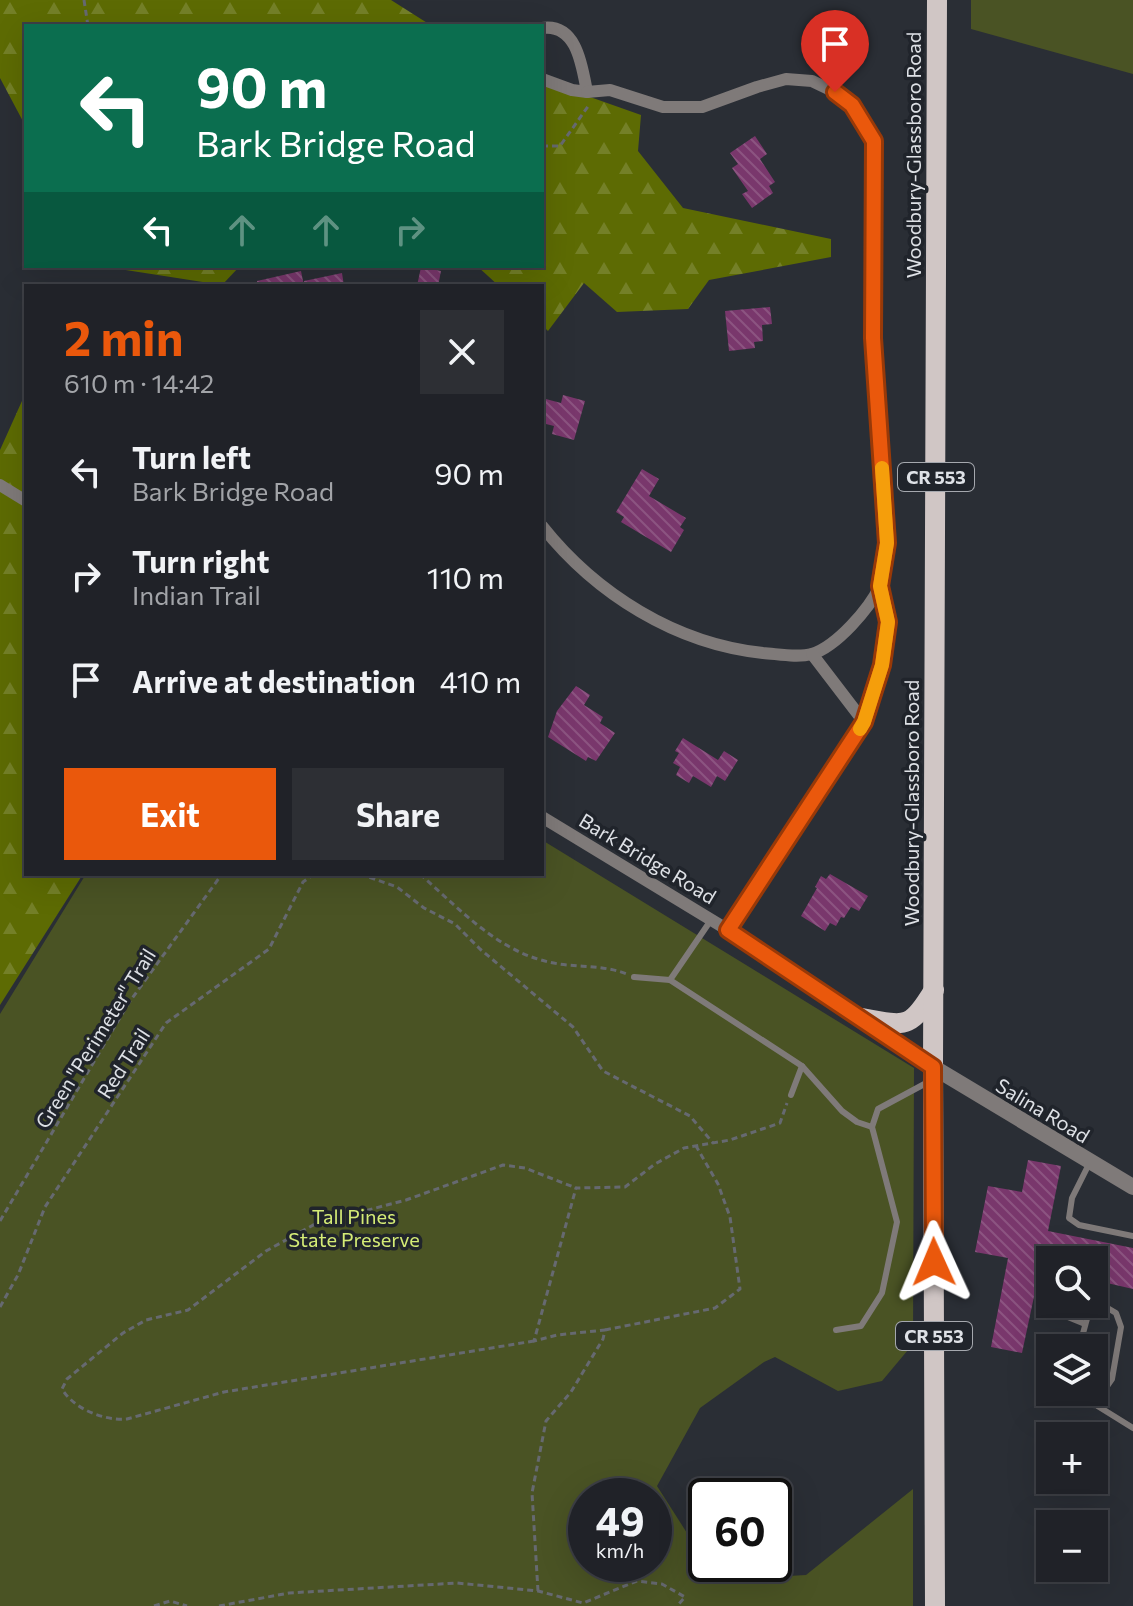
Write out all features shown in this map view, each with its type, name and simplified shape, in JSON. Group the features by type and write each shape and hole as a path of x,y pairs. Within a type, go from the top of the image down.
{"main road":[{"name":"Woodbury-Glassboro Road","path":"935,1606 933,1073 937,0"},
{"path":"862,1018 898,1024 911,1021 934,990"}],"street":[{"path":"544,28 560,31 571,38 592,95"},
{"path":"544,80 592,95 610,90 663,107 702,107 786,79 812,81 835,92 852,105 874,141 873,331 887,543 880,586 862,615 812,654 788,655 738,650 671,627 616,597 569,557 544,528"},
{"path":"0,485 24,500"},
{"path":"728,930 864,722 882,665 888,622 880,586"},
{"path":"812,654 864,722"},
{"name":"Bark Bridge Road","path":"544,818 728,930 862,1018 933,1073"},
{"name":"Salina Road","path":"933,1073 1133,1187"}],"lane":[{"path":"670,980 711,920"},
{"path":"634,977 670,980 802,1066 842,1111 857,1122 872,1127"},
{"path":"791,1095 802,1066"},
{"path":"836,1330 861,1326 882,1293 897,1222 872,1127 878,1109 933,1073"},
{"path":"1090,1162 1072,1198 1069,1218 1079,1225 1133,1236"},
{"path":"1108,1309 1116,1313 1121,1327 1112,1379 1108,1385"},
{"path":"1070,1318 1085,1324"},
{"path":"1082,1334 1087,1318"},
{"path":"1096,1406 1132,1425"}],"path":[{"path":"84,0 88,24"},
{"path":"544,146 560,146 592,95"},
{"name":"Green \"Perimeter\" Trail","path":"0,1221 128,1004 221,876"},
{"name":"Red Trail","path":"0,1307 18,1275 45,1207 166,1023 269,949 303,882 311,876"},
{"path":"366,876 397,887 424,908 455,924 573,1027 603,1071 690,1116 713,1143"},
{"path":"422,876 504,944 539,960 609,967 634,977"},
{"path":"696,1146 718,1184 730,1217 740,1289 715,1308 605,1330 557,1335 224,1392 111,1421 68,1399 62,1389 67,1379 123,1333 146,1320 188,1310 266,1251 315,1224 406,1200 503,1165 525,1168 576,1188 625,1187 655,1164 684,1148 713,1143 780,1123 791,1095"},
{"path":"534,1341 576,1188"},
{"path":"538,1591 532,1493 546,1421 571,1392 603,1339 605,1330"},
{"path":"219,1606 289,1593 457,1583 538,1591 583,1603 637,1581 662,1584 685,1597 677,1606"},
{"path":"154,1606 170,1601 187,1606"}],"green space":[{"path":"0,0 391,0 429,24 24,24 24,123 0,78"},
{"path":"971,0 1133,0 1133,74 971,29"},
{"path":"544,81 641,115 638,151 683,208 831,239 831,257 709,280 688,309 617,312 584,283 548,331 544,327 544,284 497,284 479,268 544,268"},
{"path":"113,268 238,268 223,284"},
{"path":"24,396 24,876 82,876 0,1005 0,450"},
{"name":"Tall Pines State Preserve","path":"544,841 914,1068 913,1344 882,1381 838,1391 775,1357 700,1408 661,1478 568,1478 568,1582 672,1582 672,1510 688,1535 688,1582 792,1582 792,1576 806,1575 913,1489 913,1606 0,1606 0,1014 85,876 544,876"}],"building":[{"path":"755,136 767,154 760,159 775,182 769,186 773,193 752,208 742,194 748,191 732,168 738,164 730,153"},
{"path":"421,268 441,271 438,284 417,284"},
{"path":"301,271 304,284 257,284 257,281"},
{"path":"342,273 344,284 304,284 304,281"},
{"path":"770,307 772,324 762,325 763,341 754,342 755,348 729,351 725,311"},
{"path":"563,395 585,401 574,440 552,434 554,426 544,424 544,399 561,403"},
{"path":"642,469 659,479 649,496 686,518 680,527 684,530 671,552 621,522 624,517 616,512"},
{"path":"576,686 590,695 584,705 603,717 600,723 615,733 596,761 588,757 586,761 548,737 557,711"},
{"path":"683,738 718,760 724,751 738,760 725,781 717,776 711,787 693,776 689,783 676,775 680,767 673,763 679,753 675,751"},
{"path":"830,874 868,896 859,911 851,907 836,926 830,923 825,931 801,916 821,876 826,879"},
{"path":"1028,1160 1061,1166 1048,1231 1133,1248 1133,1289 1108,1283 1108,1246 1036,1246 1036,1287 1022,1353 991,1347 1008,1258 975,1252 988,1186 1022,1192"}],"slow traffic":[{"path":"860,729 882,665 888,622 880,586 887,543 882,468"}],"route":[{"path":"835,92 852,105 874,141 873,338 887,543 880,586 888,622 882,665 864,722 728,930 933,1067 934,1262"}]}
